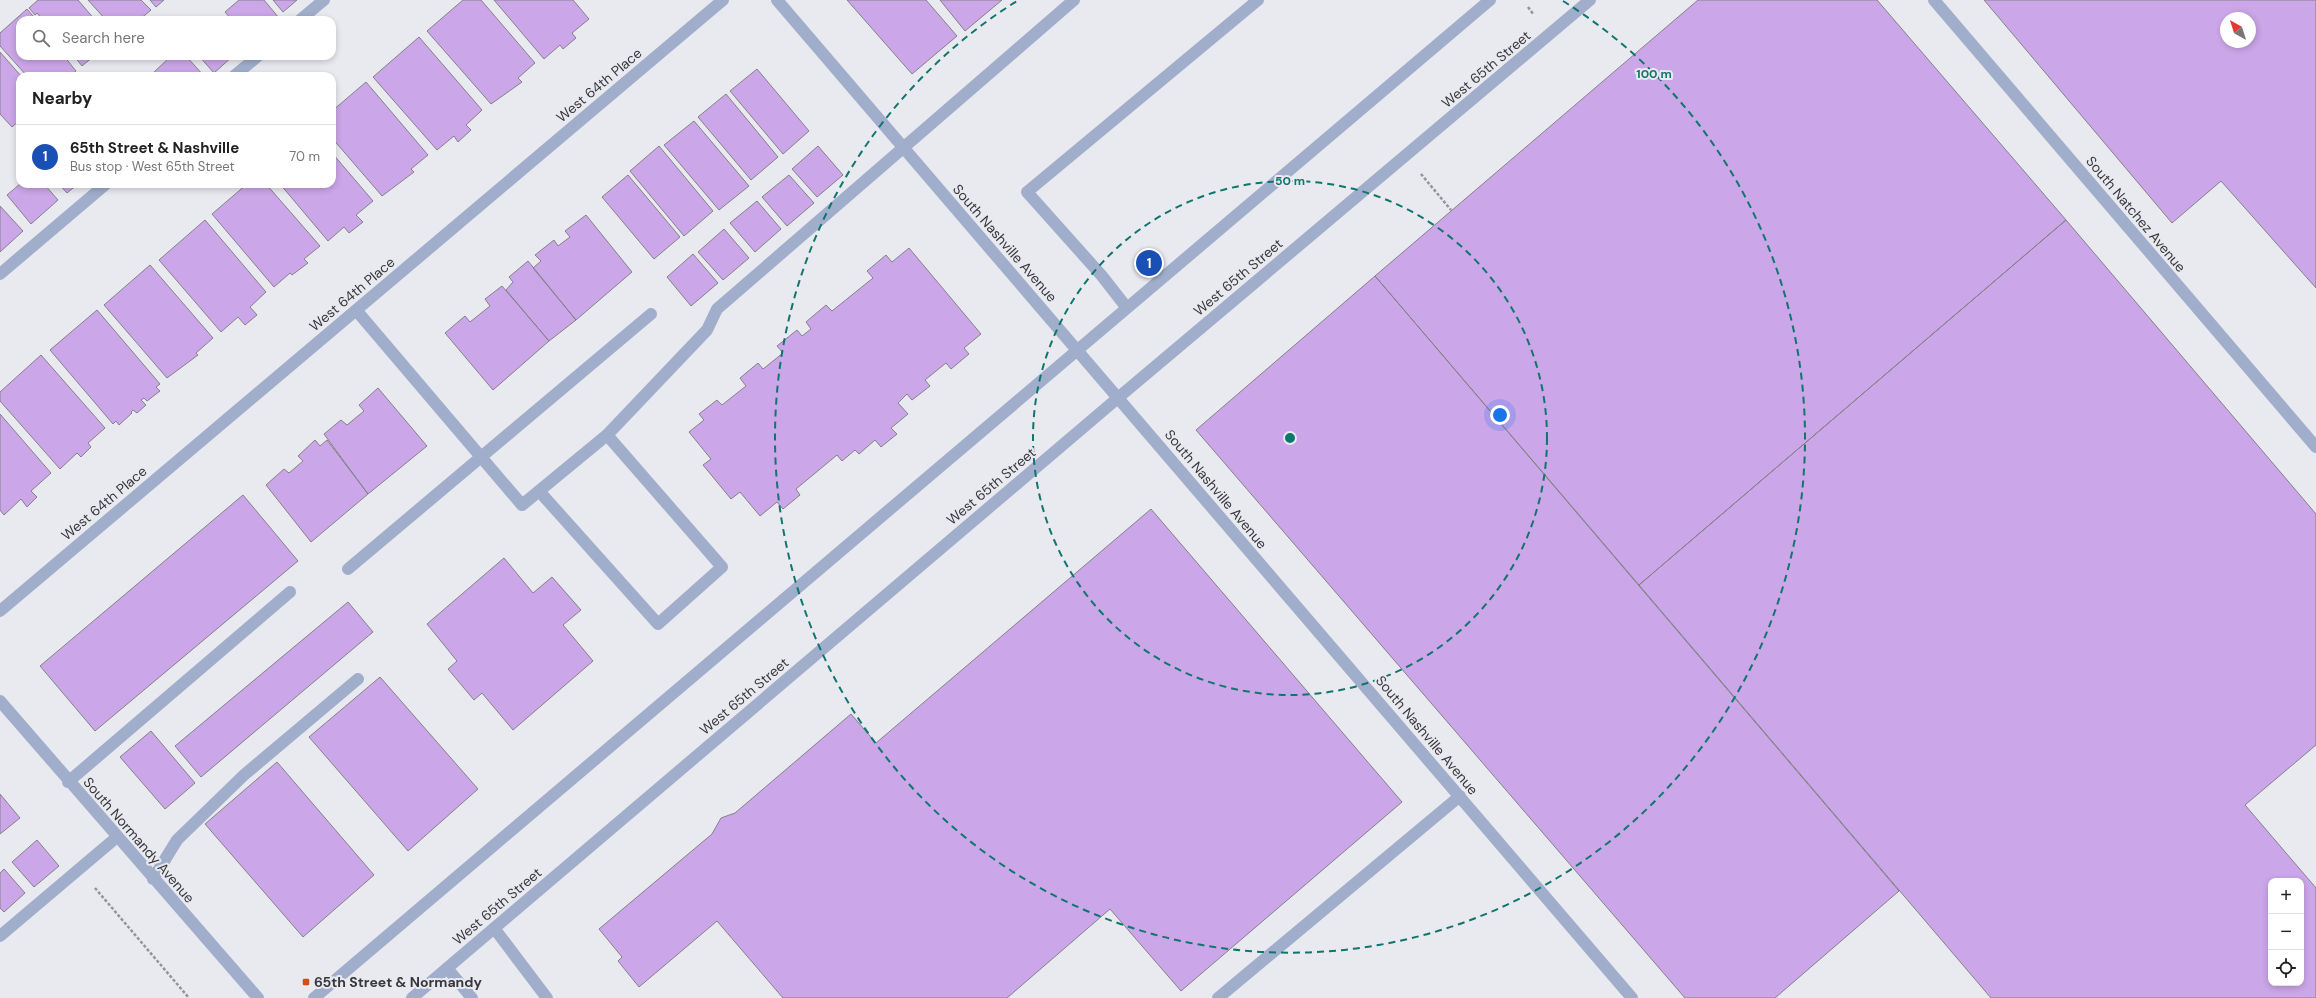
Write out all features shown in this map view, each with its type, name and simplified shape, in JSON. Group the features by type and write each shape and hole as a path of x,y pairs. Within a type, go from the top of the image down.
{"street":[{"path":"305,16 324,0"},
{"name":"West 64th Place","path":"0,611 723,0"},
{"name":"South Nashville Avenue","path":"776,0 1119,397 1632,998"},
{"path":"356,310 522,505 607,435 707,330 717,310 1074,0"},
{"path":"1127,308 1102,276 1026,192 1258,0"},
{"path":"314,998 1490,0"},
{"name":"West 65th Street","path":"412,998 1119,397 1590,0"},
{"name":"South Natchez Avenue","path":"1934,0 2315,447"},
{"path":"239,72 253,60"},
{"path":"0,274 101,188"},
{"path":"348,569 651,314"},
{"path":"539,491 658,624 722,567 607,435"},
{"path":"68,782 290,592"},
{"path":"153,879 177,840 233,786 358,679"},
{"name":"South Normandy Avenue","path":"0,702 68,782 258,998"},
{"path":"1218,998 1460,796"},
{"path":"0,936 117,837"},
{"path":"494,928 547,998"},
{"path":"447,968 472,998"}],"path":[{"path":"1528,7 1537,18"},
{"path":"1419,172 1451,210"},
{"path":"93,886 189,998"}],"building":[{"path":"38,0 78,0 92,16 40,16 37,13 35,15 29,8"},
{"path":"88,0 141,0 151,10 144,16 102,16"},
{"path":"150,0 164,0 156,7"},
{"path":"239,0 264,0 277,16 228,16 225,12"},
{"path":"273,0 297,0 283,12"},
{"path":"463,0 481,0 535,63 518,78 522,82 491,104 427,31"},
{"path":"494,0 573,0 589,19 572,33 576,38 563,49 560,45 544,59"},
{"path":"847,0 926,0 957,36 912,74"},
{"path":"940,0 1002,0 965,31"},
{"path":"1698,0 1877,0 2066,220 1639,585 1375,276"},
{"path":"1984,0 2316,0 2316,288 2221,181 2172,223"},
{"path":"27,9 33,16 19,16"},
{"path":"16,19 16,60 67,60 76,71 23,72 0,46 0,33"},
{"path":"419,37 482,110 466,125 471,130 458,142 454,136 437,150 373,77"},
{"path":"0,52 18,72 16,72 16,124 12,127 0,114"},
{"path":"77,60 89,60 82,66"},
{"path":"167,60 190,60 200,72 154,72"},
{"path":"203,60 229,60 215,72 213,72"},
{"path":"757,69 809,131 783,154 730,91"},
{"path":"366,82 428,155 411,169 414,172 382,196 336,143 336,108"},
{"path":"726,94 778,157 751,180 698,117"},
{"path":"694,121 749,186 719,210 664,145"},
{"path":"659,146 713,211 684,236 630,171"},
{"path":"818,146 843,175 817,197 792,169"},
{"path":"336,158 373,201 356,215 363,222 349,233 344,227 328,241 283,188 336,188"},
{"path":"628,175 680,237 654,259 602,197"},
{"path":"789,175 814,203 787,226 762,197"},
{"path":"16,187 48,188 58,200 31,224 7,195"},
{"path":"63,188 73,188 67,193"},
{"path":"242,188 269,188 320,246 304,259 308,263 292,275 290,273 274,287 212,214"},
{"path":"757,201 781,229 755,252 730,223"},
{"path":"0,206 23,231 0,252"},
{"path":"586,215 632,272 576,320 533,268 541,261 535,255 554,240 558,246 570,237 565,231"},
{"path":"205,220 266,292 250,307 257,315 245,325 238,317 221,332 159,260"},
{"path":"2066,220 2316,514 2316,745 2245,805 2316,888 2316,998 1991,998 1639,585"},
{"path":"724,229 749,258 723,280 698,252"},
{"path":"909,248 981,334 964,348 969,354 951,369 946,363 925,380 930,386 912,400 907,394 898,403 908,414 891,428 897,434 881,447 875,440 859,454 855,450 842,461 837,455 796,489 800,495 783,509 777,502 760,516 740,492 731,499 703,465 711,459 689,432 704,420 699,414 717,400 722,405 746,386 740,378 758,363 763,369 783,353 777,346 797,330 802,336 811,329 806,322 826,305 832,311 873,278 867,271 886,255 892,262"},
{"path":"693,254 718,283 691,306 667,277"},
{"path":"528,261 576,320 549,341 506,290 513,282 509,277"},
{"path":"150,265 213,338 196,353 198,355 167,378 104,305"},
{"path":"1375,276 1899,891 1775,998 1685,998 1196,430"},
{"path":"502,286 549,341 493,390 445,333 465,316 470,322 490,306 485,299"},
{"path":"97,310 160,384 156,387 160,391 147,401 144,398 141,400 146,405 137,413 133,410 131,412 132,413 119,425 116,421 113,424 50,350"},
{"path":"41,355 105,428 88,443 91,447 81,457 77,453 60,469 0,401 0,392"},
{"path":"378,388 427,446 368,494 324,434 341,420 347,425 364,411 359,405"},
{"path":"0,414 51,473 31,491 37,497 27,507 21,499 4,515 0,510"},
{"path":"315,440 320,446 327,440 368,494 311,542 266,485 284,469 289,473 303,461 298,456"},
{"path":"243,495 298,561 95,731 40,666"},
{"path":"1151,509 1402,802 1181,991 1110,909 1007,998 783,998 717,921 639,987 618,961 622,957 599,929 712,834 721,818 735,813 851,714 876,743"},
{"path":"504,558 533,593 552,577 581,610 563,625 593,661 513,730 482,693 474,700 448,669 457,661 427,624"},
{"path":"348,602 373,632 201,777 175,746"},
{"path":"380,677 478,789 408,851 309,737"},
{"path":"151,731 195,783 165,809 120,757"},
{"path":"277,762 374,875 303,937 205,824"},
{"path":"0,794 20,818 0,834"},
{"path":"37,840 59,866 34,887 12,862"},
{"path":"4,869 25,893 4,912 0,908 0,873"}],"place":[{"name":"65th Street & Nashville","path":"1149,263"},
{"name":"65th Street & Normandy","path":"306,982"}]}
